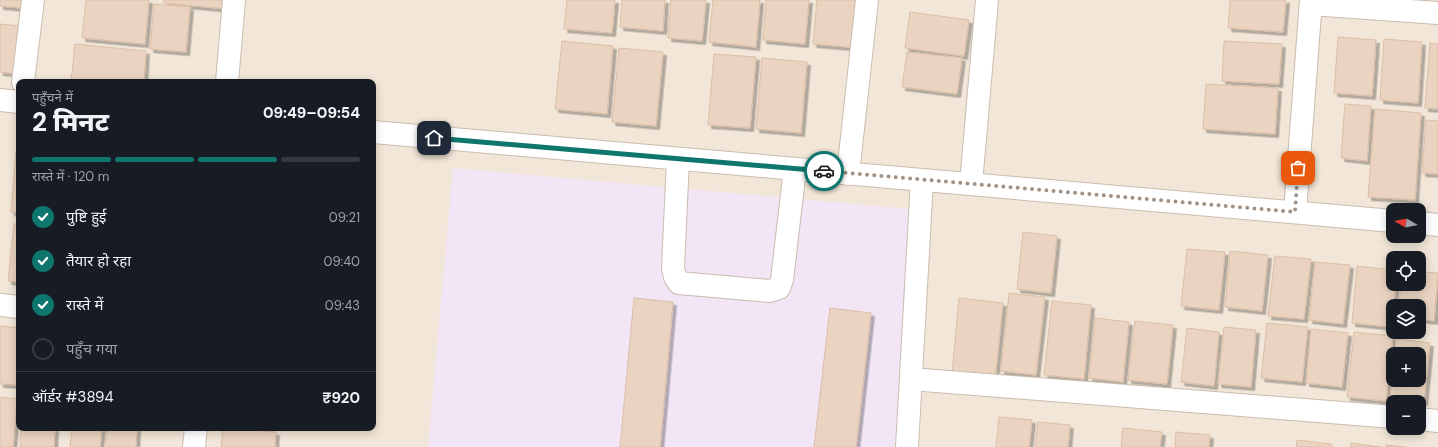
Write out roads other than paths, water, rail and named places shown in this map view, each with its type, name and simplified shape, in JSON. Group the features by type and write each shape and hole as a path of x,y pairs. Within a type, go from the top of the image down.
{"street":[{"path":"23,79 34,0"},
{"path":"227,79 234,0"},
{"path":"848,174 867,0"},
{"path":"971,184 987,0"},
{"path":"1295,212 1311,2 1438,13"},
{"path":"0,100 16,102"},
{"path":"376,132 1386,220"},
{"path":"678,159 673,268 675,277 679,283 769,291 779,288 782,280 795,169"},
{"path":"907,447 922,180"},
{"path":"1426,224 1438,225"},
{"path":"0,305 16,307"},
{"path":"911,379 1386,416"},
{"path":"1426,420 1438,421"},
{"path":"194,447 196,431"}]}
